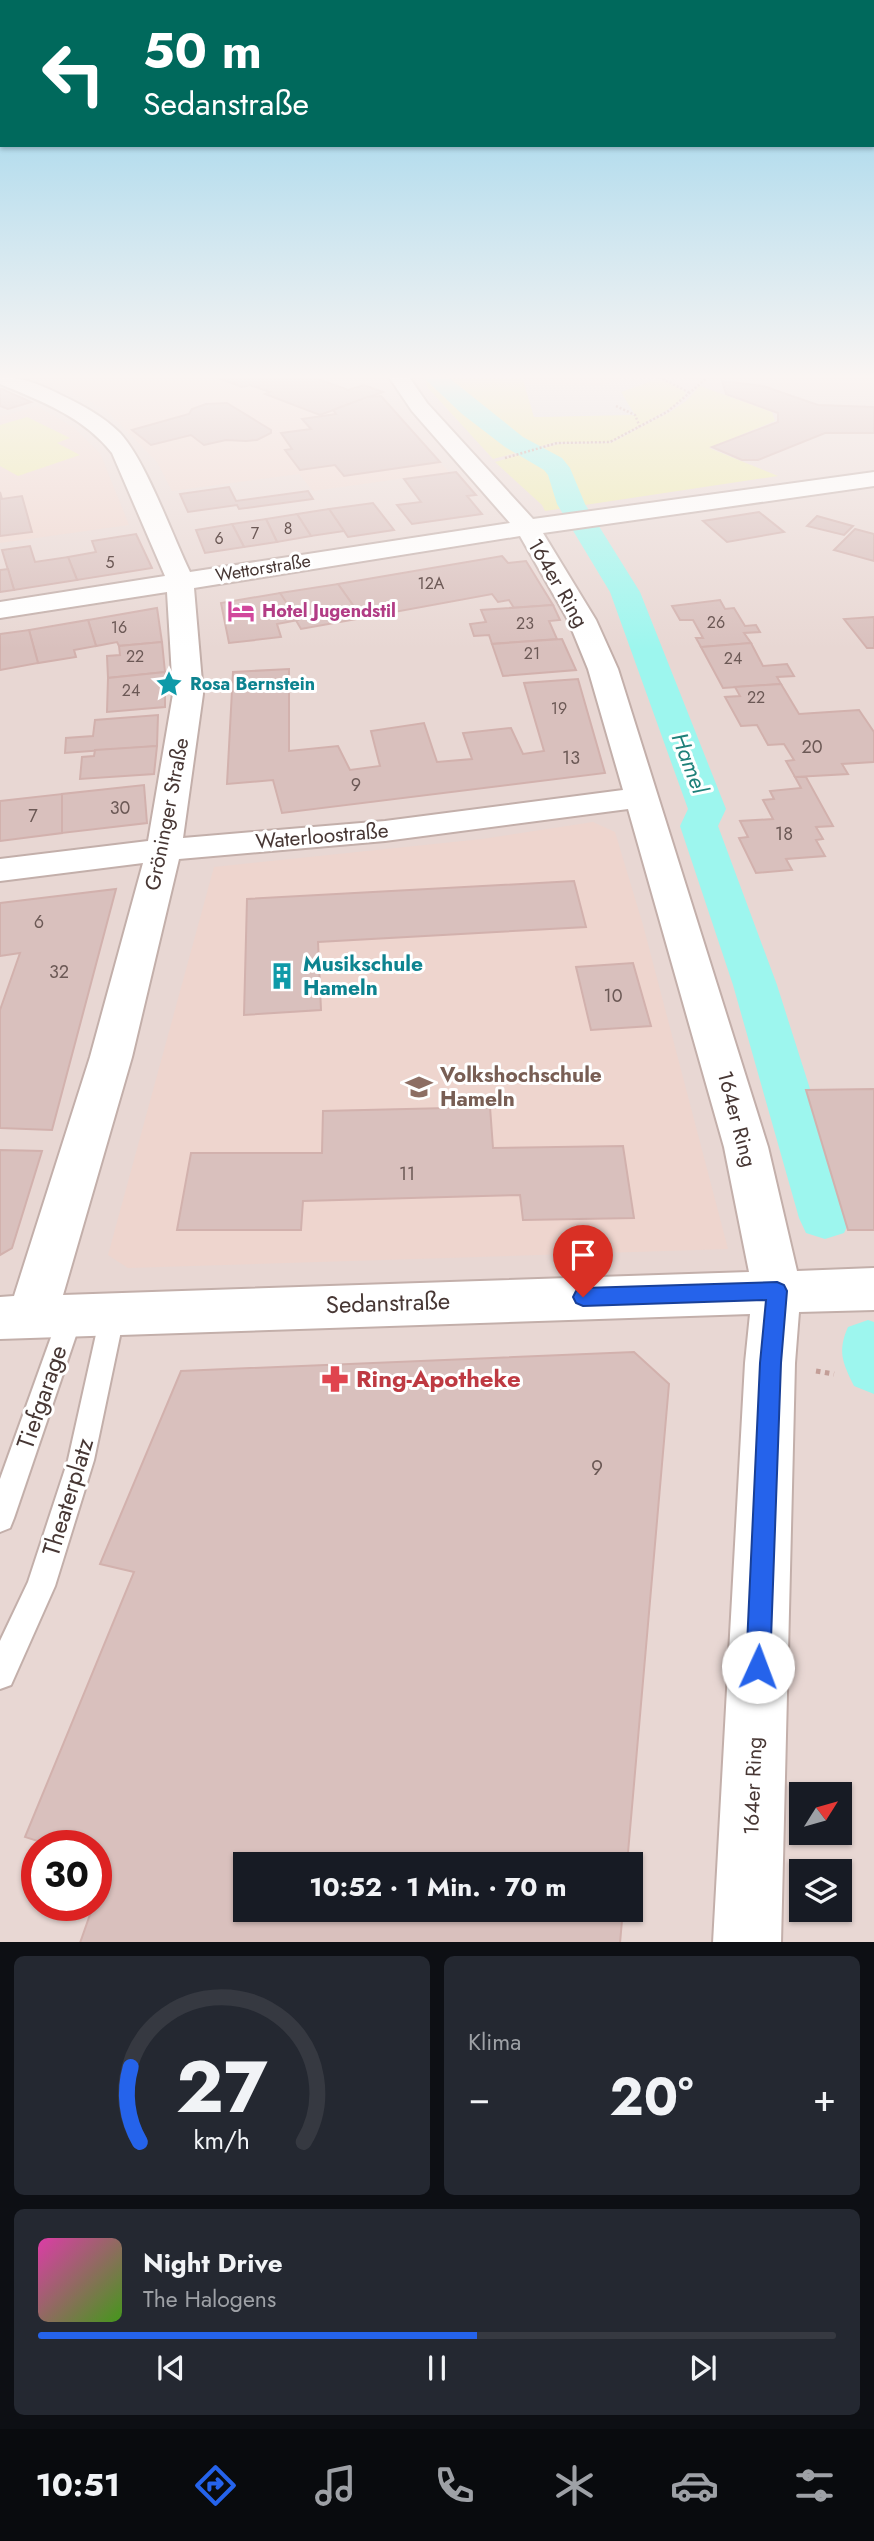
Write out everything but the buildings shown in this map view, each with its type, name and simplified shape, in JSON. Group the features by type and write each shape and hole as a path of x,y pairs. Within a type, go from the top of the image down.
{"street":[{"name":"Gröninger Straße","path":"37,1320 111,1057 164,850 188,694 180,580 129,468"},
{"name":"164er Ring","path":"474,468 527,527 582,620 603,669 746,1147 777,1291 770,1377 747,1942"},
{"name":"Wettorstraße","path":"0,610 527,527 874,479"},
{"name":"Waterloostraße","path":"0,870 164,850 385,831 643,797"},
{"name":"Sedanstraße","path":"37,1320 874,1289"}],"lane":[{"name":"Tiefgarage","path":"0,1518 37,1320"},
{"name":"Theaterplatz","path":"0,1674 41,1586 81,1460 37,1320"}],"shaded area":[{"path":"0,468 874,468 874,1942 0,1942"},
{"path":"0,468 106,468 129,525 0,543"},
{"path":"3,468 43,468 18,476"},
{"path":"160,468 445,468 449,472 313,491 299,474 172,491"},
{"path":"501,468 757,468 778,476 545,511 542,505"},
{"name":"Volkshochschule Hameln","path":"593,822 615,832 643,925 728,1249 128,1268 108,1255 214,867 482,839"}],"waterway":[{"name":"Hamel","path":"556,468 561,474 571,504 625,592 707,809 699,826 755,985 825,1218"},
{"name":"Hamel","path":"868,1345 874,1368"}],"place":[{"name":"Hotel Jugendstil","path":"241,611"},
{"name":"Rosa Bernstein","path":"169,684"},
{"name":"Musikschule Hameln","path":"282,976"},
{"name":"Volkshochschule Hameln","path":"419,1087"},
{"name":"Ring-Apotheke","path":"335,1379"}],"route":[{"path":"583,1297 777,1291 770,1363 758,1667"}]}
